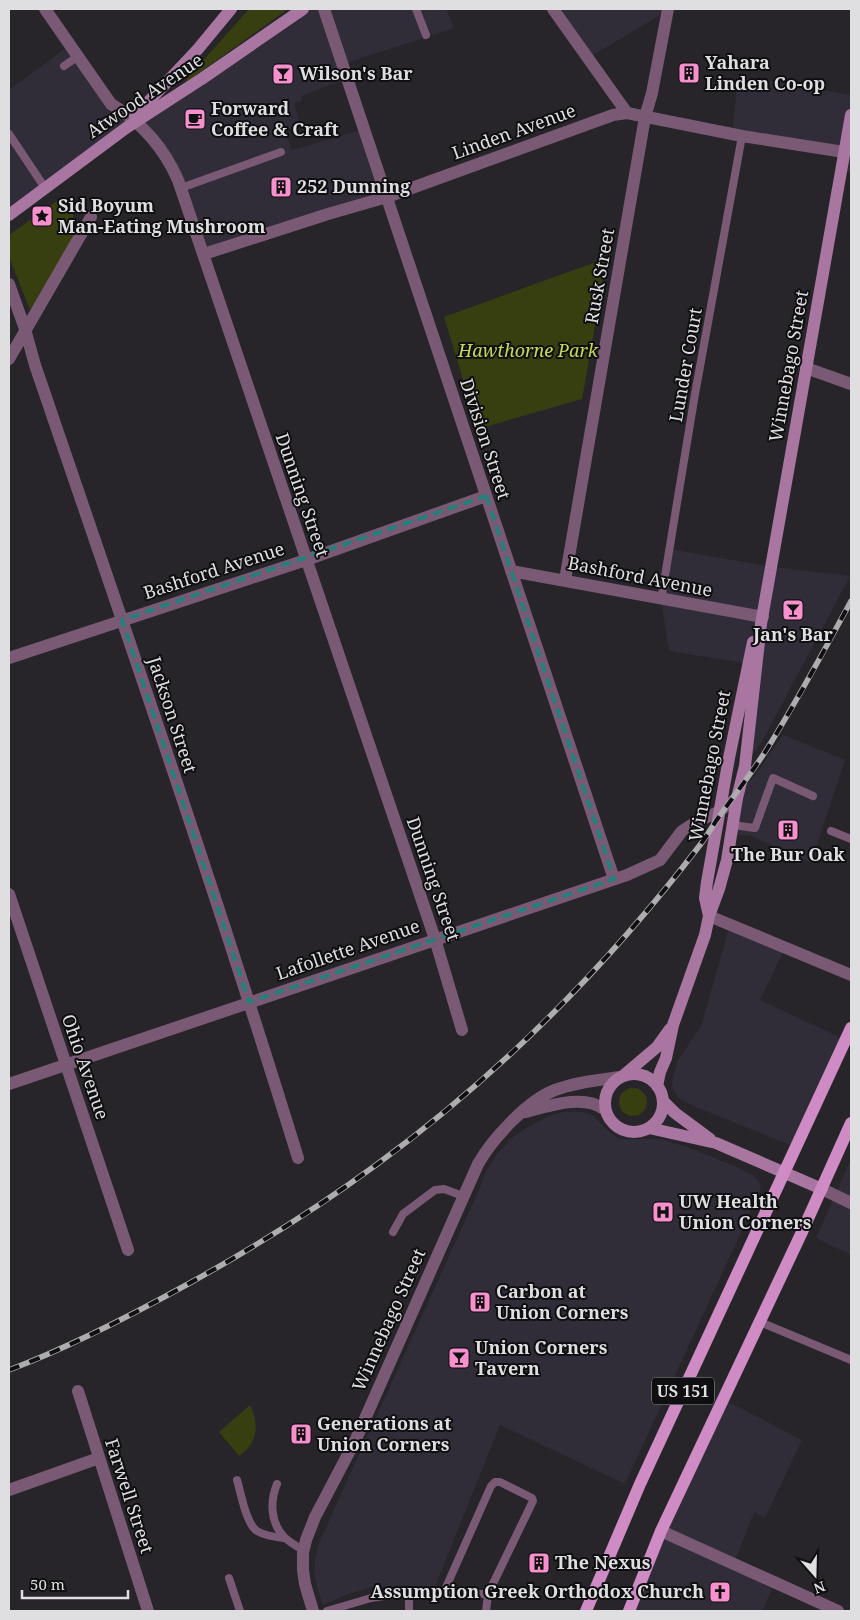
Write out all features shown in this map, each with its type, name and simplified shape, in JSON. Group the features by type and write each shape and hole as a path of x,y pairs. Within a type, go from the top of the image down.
{"main road":[{"name":"US 151","path":"586,1611 638,1490 851,1028"},
{"name":"US 151","path":"629,1611 661,1531 822,1189 851,1123"}],"street":[{"name":"Dunning Street","path":"45,9 111,104 159,146 170,160 204,254 435,939 462,1030"},
{"path":"131,123 198,49 231,9"},
{"name":"Atwood Avenue","path":"9,215 131,123 203,78 303,9"},
{"name":"Division Street","path":"324,9 614,880"},
{"path":"553,9 627,113"},
{"name":"Rusk Street","path":"565,580 646,117 668,9"},
{"name":"Linden Avenue","path":"204,254 387,197 613,115 627,113 742,136 844,152"},
{"name":"Winnebago Street","path":"657,1086 666,1058 673,1025 705,935 709,916 727,860 737,798 745,766 762,620 851,115"},
{"path":"9,359 91,217"},
{"name":"Jackson Street","path":"9,284 26,329 35,365 249,1002 298,1158"},
{"path":"806,368 851,384"},
{"name":"Bashford Avenue","path":"9,658 306,560 486,496"},
{"name":"Bashford Avenue","path":"511,571 565,580 762,620"},
{"name":"Winnebago Street","path":"709,916 705,898 718,812 752,644 762,620"},
{"name":"Lafollette Avenue","path":"9,1084 614,880 660,860 682,831 718,812 737,798"},
{"name":"Ohio Avenue","path":"9,894 128,1250"},
{"path":"709,916 851,975"},
{"name":"Winnebago Street","path":"313,1611 305,1584 304,1551 315,1517 356,1439 463,1196 484,1154 503,1130 541,1097 554,1090 575,1084 622,1076 657,1047 673,1025"},
{"path":"604,1109 604,1099 607,1090 613,1082 622,1076 642,1075 651,1079 657,1086 663,1102 674,1113 716,1143"},
{"path":"523,1112 575,1102 596,1103 604,1109 611,1122 617,1128 634,1132 649,1128 716,1143 784,1171 851,1202"},
{"path":"649,1128 660,1117 663,1102"},
{"name":"Farwell Street","path":"78,1391 148,1611"},
{"path":"9,1490 99,1458"},
{"path":"661,1531 838,1611"}],"lane":[{"path":"416,9 426,35"},
{"path":"64,66 78,56"},
{"path":"9,134 45,188"},
{"name":"Lunder Court","path":"661,600 695,394 742,136"},
{"path":"181,188 281,152"},
{"path":"732,826 755,828 773,778 813,796"},
{"path":"831,831 851,839"},
{"path":"393,1232 406,1211 435,1190 444,1189 463,1196"},
{"path":"760,1322 851,1360"},
{"path":"237,1480 250,1524 255,1530 270,1536 284,1538"},
{"path":"443,1594 491,1486 495,1482 500,1482 529,1495 533,1501 488,1594 486,1611"},
{"path":"277,1484 272,1496 271,1507 278,1529 284,1538 304,1551"},
{"path":"229,1578 240,1611"},
{"path":"409,1594 409,1611"},
{"path":"327,1611 371,1598 409,1594 488,1594"}],"highlighted area":[{"path":"486,496 614,879 249,1002 122,620"}],"shaded area":[{"path":"303,9 446,9 454,28 343,64 347,79 301,96 302,101 294,103 300,125 285,130 292,150 364,129 387,197 204,254 178,180 135,122"},
{"path":"553,9 668,9 588,58"},
{"path":"70,45 111,104 133,119 9,215 9,90"},
{"path":"738,76 851,95 851,172 841,171 844,152 732,134"},
{"path":"669,549 772,567 850,576 764,738 745,766 757,665 669,651 661,600"},
{"path":"783,735 845,760 811,863 749,835 731,835 738,792 754,777"},
{"path":"730,925 785,948 760,1000 835,1035 845,1042 795,1147 691,1105 679,1098 672,1088 677,1062 701,1026"},
{"path":"563,1112 583,1112 593,1115 608,1131 619,1139 660,1139 687,1147 753,1175 759,1182 761,1189 625,1484 500,1425 435,1587 372,1587 323,1605 317,1588 314,1570 319,1543 485,1173 497,1154 513,1137 549,1116"},
{"path":"851,1159 851,1255 816,1238"},
{"path":"723,1399 802,1440 765,1518 754,1512 734,1564 775,1582 762,1611 629,1611"}],"green space":[{"path":"249,9 288,9 191,79 184,82"},
{"path":"58,200 73,212 73,241 30,310 9,257 9,235"},
{"name":"Hawthorne Park","path":"607,258 582,399 478,429 444,317"},
{"path":"633,1088 643,1092 647,1102 643,1112 633,1116 623,1112 619,1102 623,1092"},
{"path":"250,1405 255,1420 255,1434 250,1446 239,1456 219,1432"}],"railway":[{"path":"9,1370 55,1351 122,1319 284,1228 376,1165 421,1131 508,1056 589,976 665,890 700,845 767,749 800,694 851,601"}],"place":[{"name":"Yahara Linden Co-op","path":"689,73"},
{"name":"Wilson's Bar","path":"283,74"},
{"name":"Forward Coffee & Craft","path":"195,119"},
{"name":"252 Dunning","path":"281,187"},
{"name":"Sid Boyum Man-Eating Mushroom","path":"42,216"},
{"name":"Jan's Bar","path":"793,610"},
{"name":"The Bur Oak","path":"788,830"},
{"name":"UW Health Union Corners","path":"663,1212"},
{"name":"Carbon at Union Corners","path":"480,1302"},
{"name":"Union Corners Tavern","path":"459,1358"},
{"name":"Generations at Union Corners","path":"301,1434"},
{"name":"The Nexus","path":"539,1563"},
{"name":"Assumption Greek Orthodox Church","path":"720,1592"}]}
